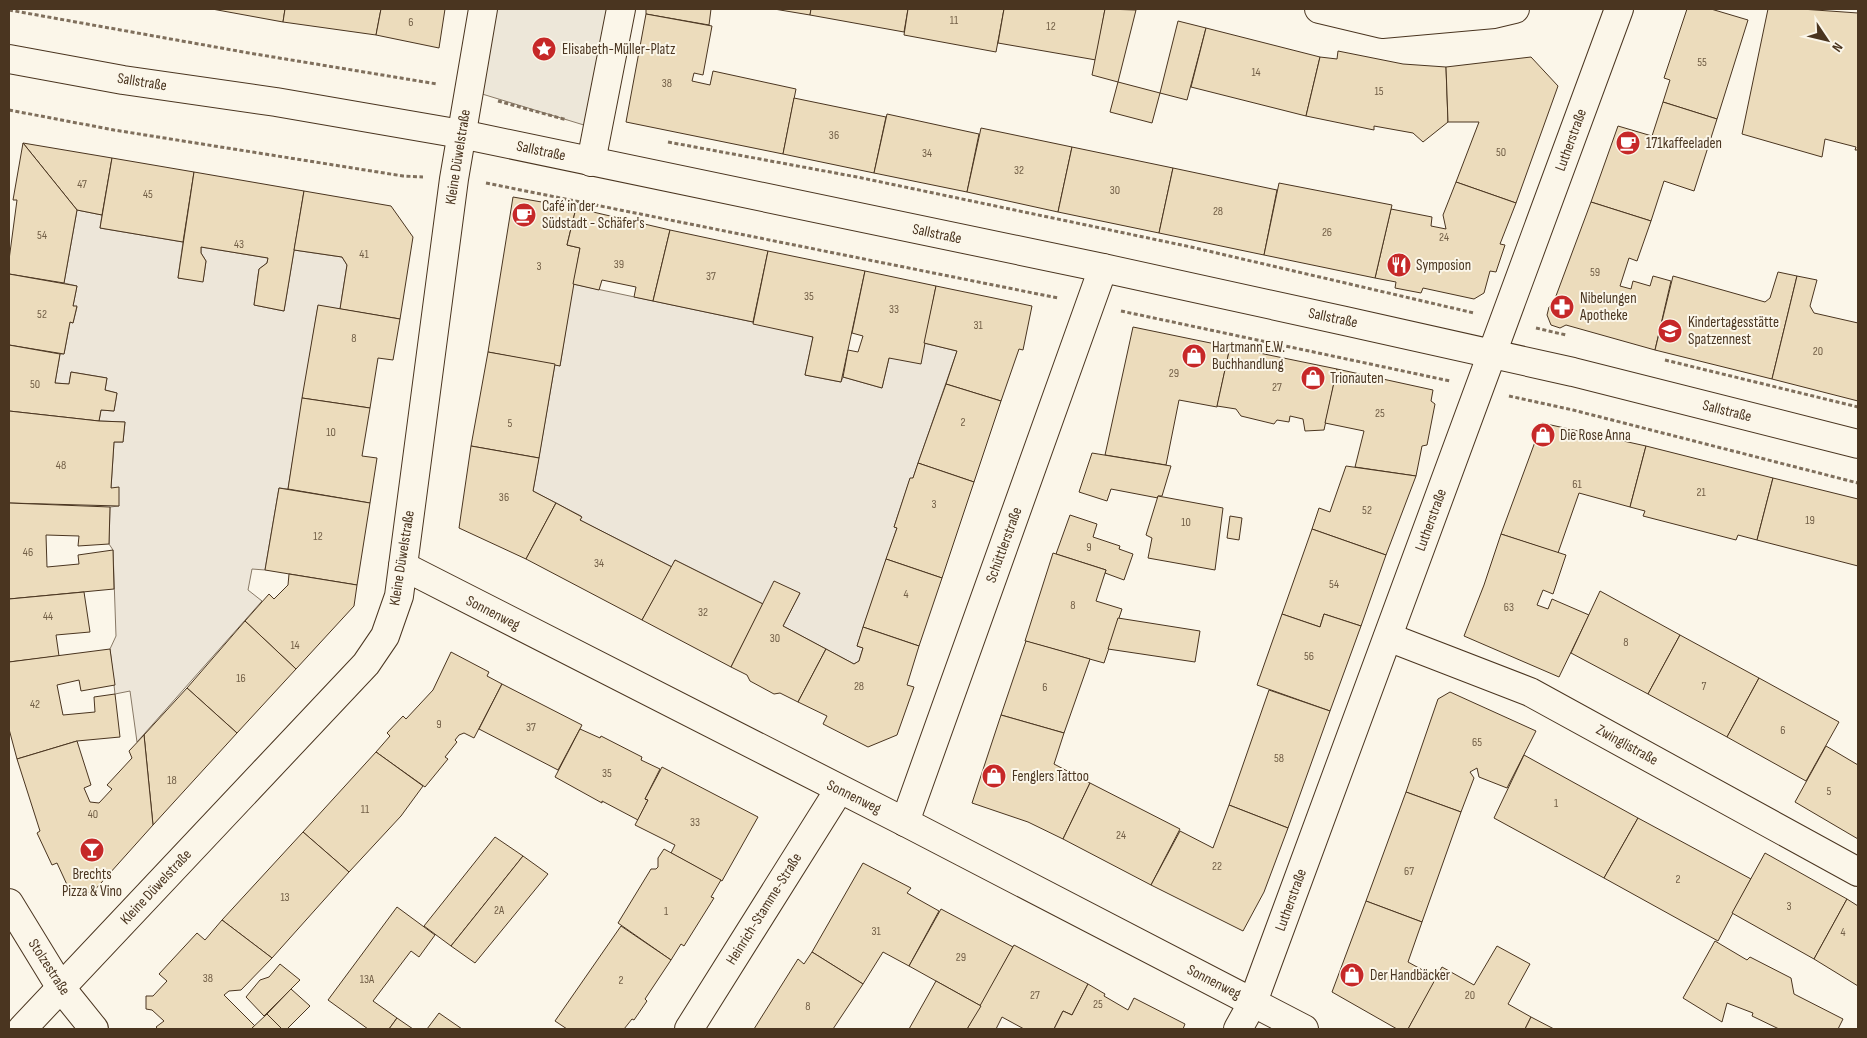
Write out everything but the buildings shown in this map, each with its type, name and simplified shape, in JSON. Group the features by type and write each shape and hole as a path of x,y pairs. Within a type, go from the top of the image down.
{"street":[{"name":"Kleine Düwelstraße","path":"22,1029 366,664 385,636 399,596 454,179 483,9"},
{"path":"590,162 621,9"},
{"path":"1319,9 1382,24 1494,14 1514,9"},
{"name":"Lutherstraße","path":"1238,1029 1253,1002 1619,9"},
{"name":"Sallstraße","path":"9,59 123,80 285,104 462,134 1103,268 1492,354 1573,372 1858,444"},
{"name":"Schüttlerstraße","path":"905,822 1103,268"},
{"name":"Sonnenweg","path":"403,566 905,822 1304,1029"},
{"name":"Zwinglistraße","path":"1388,638 1530,692 1858,872"},
{"name":"Heinrich-Stamme-Straße","path":"689,1029 840,790"},
{"name":"Stolzestraße","path":"9,903 61,988 94,1029"}],"path":[{"path":"9,110 123,132 384,173 493,184 1090,304 1446,380 1858,482"}],"shaded area":[{"name":"Elisabeth-Müller-Platz","path":"483,9 621,9 597,129 469,90"},
{"path":"77,210 102,215 100,228 183,242 178,278 203,281 206,261 201,253 201,247 268,258 267,263 259,269 254,305 284,311 294,250 342,257 347,265 340,309 318,306 288,489 279,488 265,570 252,569 248,590 262,601 137,742 130,691 115,694 110,649 116,636 113,550 109,544 110,507 119,506 111,488 114,442 123,442 125,422 99,421 101,410 114,411 117,393 105,390 107,378 71,372 69,384 55,383 60,354 64,354 70,322 73,323 77,307 73,306 77,286 64,283"},
{"path":"573,284 753,322 813,337 805,375 841,382 843,377 882,388 889,358 924,343 957,351 894,527 897,528 857,646 863,648 859,661 854,664 783,626 800,593 763,604 675,560 672,567 580,520 581,516 533,491 555,364 560,366"}],"place":[{"name":"Elisabeth-Müller-Platz","path":"544,49"},
{"name":"171kaffeeladen","path":"1628,143"},
{"name":"Café in der Südstadt - Schäfer's","path":"524,215"},
{"name":"Symposion","path":"1399,265"},
{"name":"Nibelungen Apotheke","path":"1562,307"},
{"name":"Kindertagesstätte Spatzennest","path":"1670,331"},
{"name":"Hartmann E.W. Buchhandlung","path":"1194,356"},
{"name":"Trionauten","path":"1313,378"},
{"name":"Die Rose Anna","path":"1543,435"},
{"name":"Fenglers Tattoo","path":"994,776"},
{"name":"Brechts Pizza & Vino","path":"92,850"},
{"name":"Der Handbäcker","path":"1352,975"}]}
